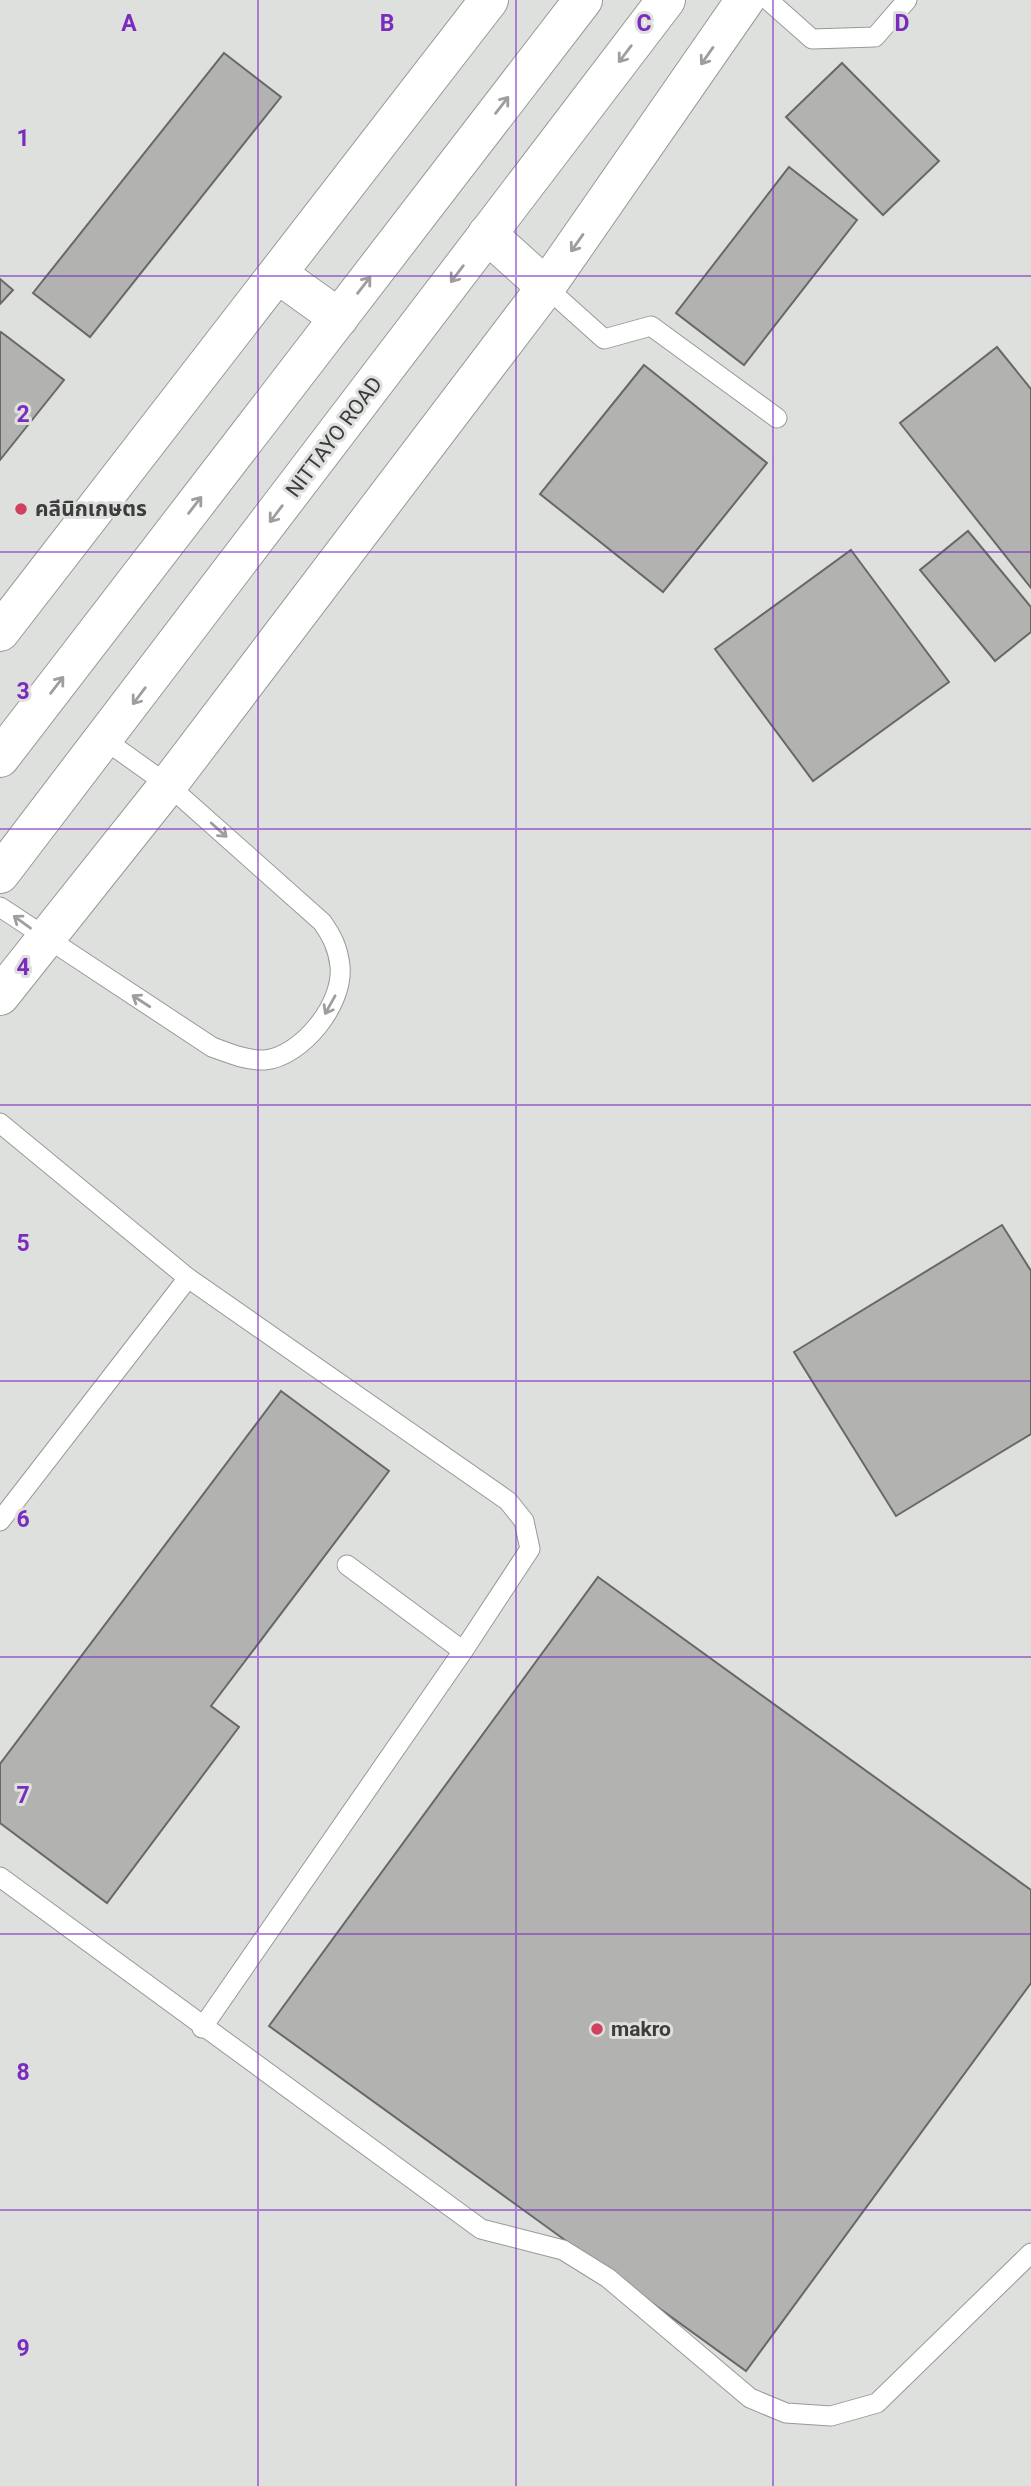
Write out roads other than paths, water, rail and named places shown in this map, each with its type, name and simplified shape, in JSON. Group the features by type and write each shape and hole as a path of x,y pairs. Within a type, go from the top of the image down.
{"main road":[{"path":"0,632 279,275 489,0"},
{"path":"0,758 583,0"},
{"name":"NITTAYO ROAD","path":"0,874 105,740 666,0"},
{"path":"0,996 168,785 546,287 746,0"},
{"path":"487,234 546,287"},
{"path":"279,275 339,318"}],"lane":[{"path":"768,0 812,39 875,37 907,0"},
{"path":"546,287 604,339 651,326 777,418"},
{"path":"0,906 44,939 212,1047 237,1057 265,1060 295,1049 321,1020 337,992 341,969 336,942 322,922 168,785 105,740"},
{"path":"0,1123 188,1278 508,1501 524,1521 530,1549 463,1651 202,2028"},
{"path":"0,1521 188,1278"},
{"path":"347,1564 463,1651"},
{"path":"0,1877 202,2028 481,2229 563,2250 608,2278 750,2398 786,2413 831,2416 877,2403 1031,2253"}],"place":[{"name":"คลีนิกเกษตร","path":"21,509"},
{"name":"makro","path":"597,2029"}]}
